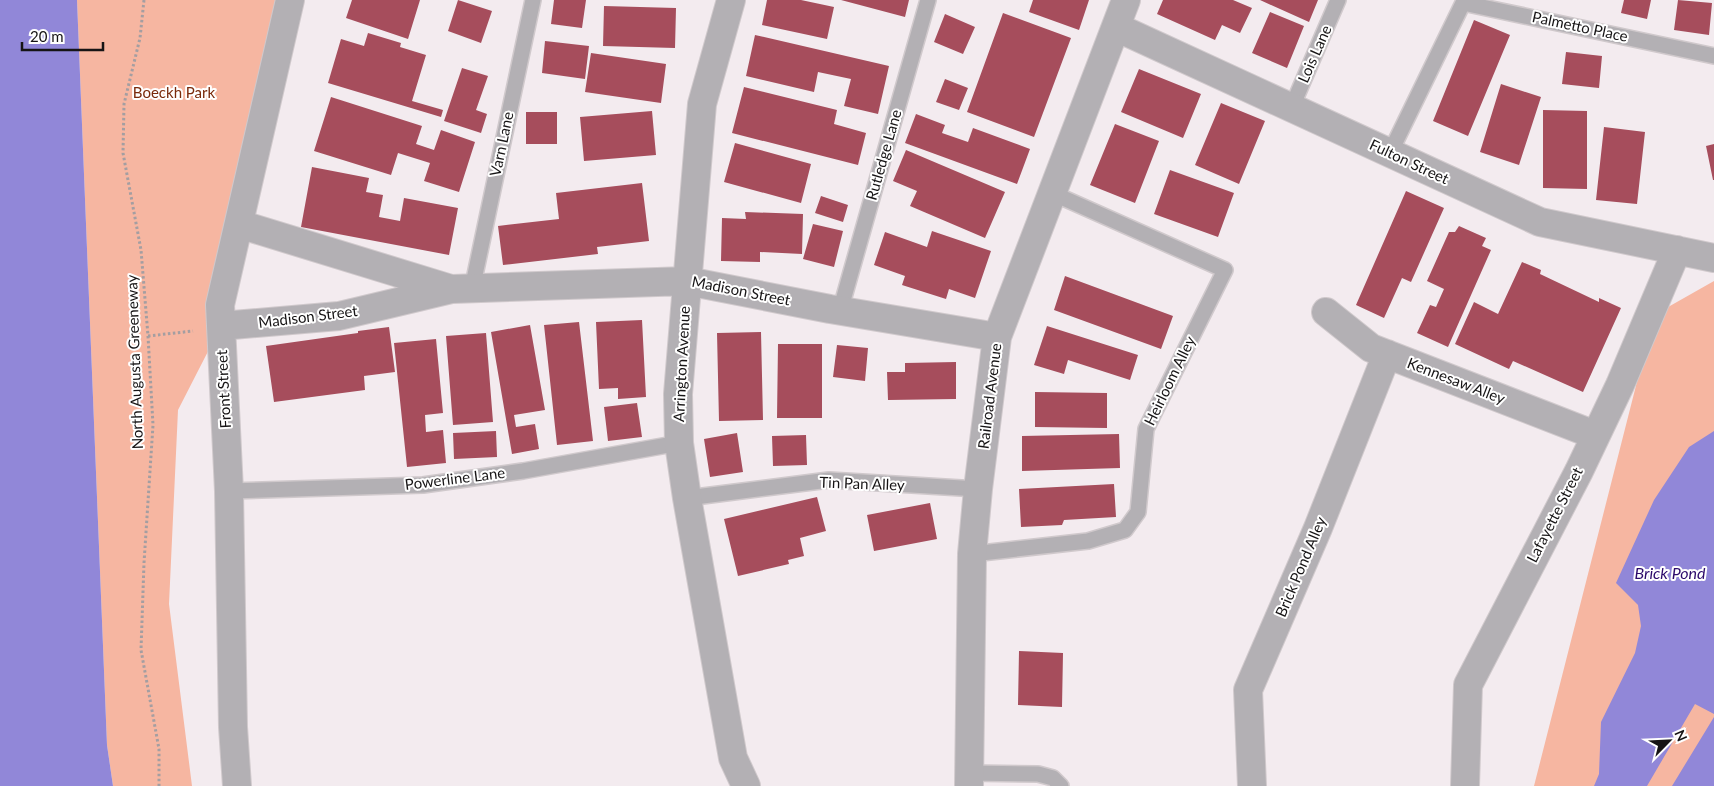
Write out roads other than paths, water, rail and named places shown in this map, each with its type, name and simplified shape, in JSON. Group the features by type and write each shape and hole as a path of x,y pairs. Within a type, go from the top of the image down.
{"street":[{"name":"Front Street","path":"237,786 233,727 229,491 220,305 290,0"},
{"name":"Arrington Avenue","path":"731,0 702,104 678,394 679,443 687,498 733,758 746,786"},
{"name":"Railroad Avenue","path":"969,779 972,554 978,489 997,338 1126,0"},
{"name":"Fulton Street","path":"1116,27 1540,222 1714,258"},
{"name":"Madison Street","path":"239,224 462,289"},
{"name":"Lafayette Street","path":"1465,786 1468,685 1620,385 1678,250"},
{"name":"Madison Street","path":"221,326 339,316 462,289 687,280 840,311 997,338"},
{"name":"Kennesaw Alley","path":"1326,312 1371,348 1595,436"},
{"name":"Brick Pond Alley","path":"1252,786 1248,690 1318,528 1387,354"}],"lane":[{"name":"Varn Lane","path":"462,289 533,0"},
{"name":"Rutledge Lane","path":"840,311 928,0"},
{"name":"Lois Lane","path":"1291,109 1338,0"},
{"name":"Palmetto Place","path":"1390,153 1463,3 1714,56"},
{"name":"Heirloom Alley","path":"972,554 1088,541 1125,530 1138,512 1146,429 1225,270 1052,193"},
{"name":"Powerline Lane","path":"229,491 423,485 523,471 679,443"},
{"name":"Tin Pan Alley","path":"687,498 828,480 978,489"},
{"path":"969,779 1038,774 1054,778 1061,786"}],"water":[{"path":"0,0 77,0 107,745 113,786 0,786"},
{"name":"Brick Pond","path":"1714,431 1714,714 1695,704 1647,786 1594,786 1599,774 1601,722 1635,653 1641,626 1638,605 1616,583 1654,500 1689,447"},
{"path":"1714,717 1714,786 1672,786"}],"park label":[{"name":"Boeckh Park","path":"174,93"}]}
